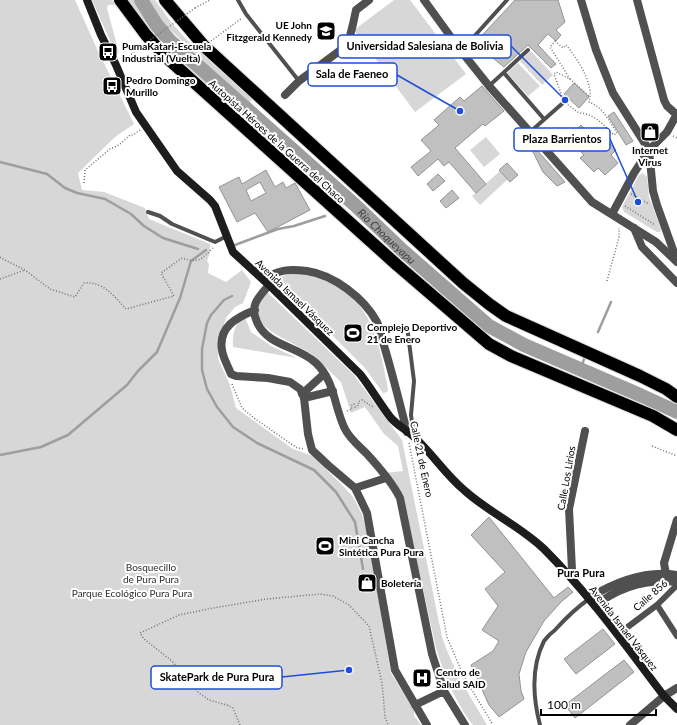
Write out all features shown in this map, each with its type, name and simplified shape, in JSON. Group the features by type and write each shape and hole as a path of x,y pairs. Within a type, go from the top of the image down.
{"highway":[{"name":"Autopista Héroes de la Guerra del Chaco","path":"120,0 146,35 171,62 397,265 489,344 511,356 653,416 677,430"},
{"name":"Autopista Héroes de la Guerra del Chaco","path":"165,0 204,46 489,304 506,316 640,376 666,389 676,396"}],"main road":[{"name":"Avenida Ismael Vásquez","path":"87,0 136,112 177,171 215,206 233,252 267,282 360,374 397,425 410,434 452,479 465,491 532,539 568,574 589,598 664,696 677,709"}],"street":[{"path":"285,95 299,81 342,49 348,40 356,10 369,0"},
{"path":"424,0 461,51 490,86 592,202 656,242 677,261"},
{"path":"581,0 596,50 613,93 648,150 653,191 677,261"},
{"path":"616,216 634,173 648,150 667,132 677,115 667,106 664,100 636,0"},
{"path":"634,228 642,247 677,283"},
{"name":"Calle 21 de Enero","path":"255,310 256,301 267,282 274,274 295,269 316,272 337,281 360,301 372,314 377,323 410,434"},
{"path":"427,725 395,670 367,513 355,488 312,450 308,434 303,396 296,386 290,382 268,378 236,376 231,374 222,351 223,336 227,327 238,317 255,310 256,321 266,335 316,363 329,381 345,429 350,438 392,484 400,498 432,654 444,691 466,725"},
{"path":"303,396 324,374"},
{"path":"303,396 333,391"},
{"name":"Calle Los Lirios","path":"568,574 572,570 569,510 584,431"},
{"path":"355,488 386,478"},
{"path":"666,574 664,563 677,520"},
{"path":"589,598 620,581 642,576 666,574 677,575"},
{"path":"595,606 612,594 631,586 650,582 677,582"},
{"name":"Calle 856","path":"618,635 657,605 677,585"},
{"path":"657,605 677,636"},
{"path":"630,725 664,696 677,688"},
{"path":"415,705 444,691"}],"lane":[{"path":"238,0 246,14 299,81"},
{"path":"461,51 507,0"},
{"path":"490,86 528,50"},
{"path":"504,74 544,119"},
{"path":"530,132 564,102"},
{"path":"148,212 160,216 172,224 215,242 226,236"},
{"path":"407,326 414,381 410,434"},
{"path":"540,725 535,707 534,685 537,662 545,640 572,611 589,598"}],"path":[{"path":"122,62 137,49 168,29 195,8 210,0"},
{"path":"204,46 246,14"},
{"path":"570,79 550,47 555,41 563,48 566,45 572,52 582,69 589,87 590,97 589,102 604,112 617,133 614,135 588,113 579,114 564,102 554,74 556,72 570,79 590,97"},
{"path":"84,183 85,170 110,148 119,145 130,135 133,135 147,126"},
{"path":"631,194 634,194 650,205"},
{"path":"625,206 658,226"},
{"path":"607,282 619,237 616,216"},
{"path":"0,257 25,270 50,289 75,297 84,283 92,282 108,289 126,309 174,296 161,273 182,258 191,261 198,260 226,236"},
{"path":"0,279 25,270"},
{"path":"231,374 234,388 242,408 297,448 312,450"},
{"path":"337,407 345,412 352,409 351,406 354,404 355,407 359,405 358,402 362,400 373,408"},
{"name":"Calle 21 de Enero","path":"410,434 447,637 463,675 493,725"},
{"path":"652,446 677,456"},
{"path":"381,588 418,581"},
{"path":"240,725 233,708 209,700 199,693 172,661 144,640 140,633 179,615 213,608 267,599 320,594 334,596 349,605 370,626 382,683 385,717 388,725"}],"green space":[{"name":"Bosquecillo de Pura Pura","path":"0,0 75,0 134,124 115,137 78,173 82,190 104,192 145,208 149,219 210,244 210,253 207,261 209,264 208,273 226,282 242,270 251,282 243,303 235,307 226,318 218,344 218,359 230,385 236,408 293,449 313,456 353,497 362,514 367,532 391,673 414,710 414,716 421,725 0,725"},
{"path":"92,0 112,0 116,5 108,5 107,8 119,53 116,54"},
{"path":"127,0 134,0 155,30 244,108 237,114 193,74 164,46 138,16"},
{"path":"147,0 155,0 171,22 188,41 252,99 249,104 165,25"},
{"path":"394,0 410,0 466,74 415,112 354,30"},
{"path":"531,51 553,75 542,85 520,61"},
{"path":"518,63 540,86 528,96 507,73"},
{"path":"486,137 500,154 484,167 470,150"},
{"path":"500,171 508,179 480,205 472,196"},
{"path":"643,173 647,177 649,197 661,229 660,232 657,232 624,212 622,207 639,175"},
{"name":"Complejo Deportivo 21 de Enero","path":"300,273 322,279 340,287 354,299 365,313 379,348 388,389 387,392 383,393 365,368 279,285 279,277"},
{"path":"267,292 353,374 402,440 442,637 457,672 487,725 472,724 455,697 439,658 402,494 385,473 403,471 398,446 384,434 365,407 351,413 341,382 312,354 275,334 259,322 258,305"},
{"path":"244,315 251,332 271,346 297,358 233,347 235,330 238,322"}],"building":[{"path":"515,0 558,0 565,22 556,30 561,35 556,41 548,34 538,45 556,64 551,68 528,45 504,67 474,44"},
{"path":"574,83 589,97 579,108 564,94"},
{"path":"482,86 504,111 485,126 483,124 455,148 486,184 476,193 449,162 444,166 438,159 418,176 411,167 431,151 421,140 439,125 434,120 460,97 464,101"},
{"path":"614,112 633,141 626,145 608,116"},
{"path":"581,125 597,141 603,136 616,150 611,155 618,163 605,175 598,168 594,172 580,158 584,155 568,138"},
{"path":"529,141 565,182 557,186 543,172 528,142"},
{"path":"507,163 518,175 510,182 499,170"},
{"path":"266,170 275,187 283,182 286,188 295,183 310,210 268,232 255,213 237,222 219,187 239,177 242,184","holes":["260,182 266,193 251,201 246,190"]},
{"path":"438,174 445,181 433,191 427,184"},
{"path":"452,190 459,198 446,208 440,201"},
{"path":"489,517 554,598 568,587 573,592 561,602 544,621 526,652 519,674 521,691 524,699 499,717 489,705 471,665 493,651 499,641 482,630 498,606 485,589 505,572 471,535"},
{"path":"603,629 615,644 576,674 564,659"},
{"path":"624,660 634,672 575,718 565,705"}],"waterway":[{"name":"Río Choqueyapu","path":"141,0 156,24 169,40 355,205 402,250 489,326 524,345 677,412"},
{"path":"0,162 47,174 65,188 77,193 105,199 131,214 144,226 163,238 198,249"},
{"path":"235,245 278,229 294,226 325,216"},
{"path":"0,455 41,447 68,435 127,385 138,371 157,352 180,298 191,261 206,250"},
{"path":"232,296 224,300 211,315 207,323 202,349 202,370 207,389 217,407 233,427 257,443 314,470 336,492 355,522 363,569"},
{"path":"598,332 611,302"},
{"path":"581,369 584,359"}],"place":[{"name":"UE John Fitzgerald Kennedy","path":"326,31"},
{"name":"PumaKatari-Escuela Industrial (Vuelta)","path":"108,52"},
{"name":"Pedro Domingo Murillo","path":"112,86"},
{"name":"Universidad Salesiana de Bolivia","path":"565,100"},
{"name":"Sala de Faeneo","path":"460,111"},
{"name":"Internet Virus","path":"650,132"},
{"name":"Plaza Barrientos","path":"638,202"},
{"name":"Complejo Deportivo 21 de Enero","path":"353,333"},
{"name":"Mini Cancha Sintética Pura Pura","path":"325,546"},
{"name":"Boletería","path":"367,583"},
{"name":"SkatePark de Pura Pura","path":"349,670"},
{"name":"Centro de Salud SAID","path":"422,678"}],"district":[{"name":"Pura Pura","path":"581,572"}],"park label":[{"name":"Parque Ecológico Pura Pura","path":"132,593"}]}
